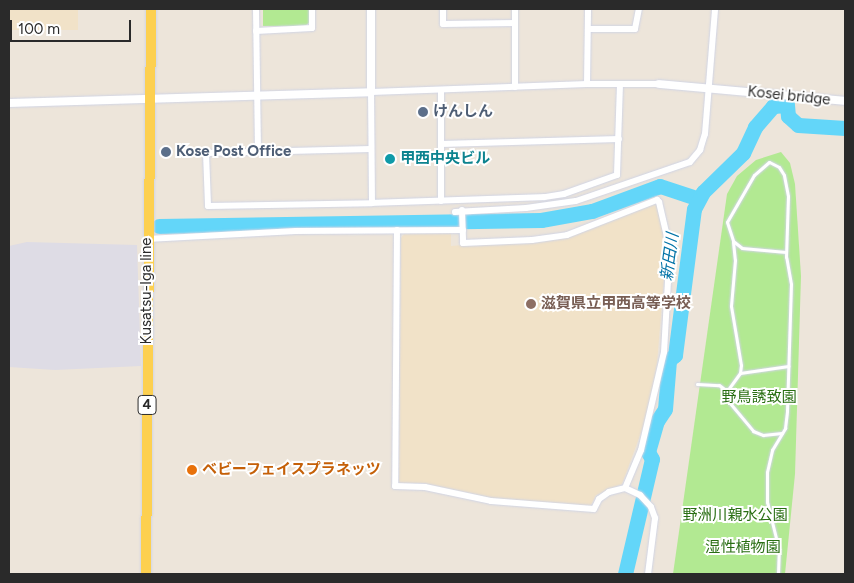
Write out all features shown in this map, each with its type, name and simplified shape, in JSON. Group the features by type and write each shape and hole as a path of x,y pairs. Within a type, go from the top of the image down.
{"main road":[{"name":"Kusatsu-Iga line","path":"146,574 147,237 151,98 151,9"}],"street":[{"path":"256,9 258,151"},
{"path":"256,31 312,28 312,9"},
{"path":"371,9 372,203"},
{"path":"443,9 443,24 515,23"},
{"path":"515,9 515,87"},
{"path":"587,84 588,9"},
{"path":"588,29 635,29 639,9"},
{"path":"455,212 526,208 576,201 690,162 700,150 705,134 716,9"},
{"path":"9,103 587,84 659,84"},
{"path":"371,149 206,153 208,206 544,197 582,188 617,175 620,84"},
{"name":"Kosei bridge","path":"659,84 845,101"},
{"path":"440,90 441,201"},
{"path":"441,144 619,139"},
{"path":"462,212 463,243 532,240 567,235 657,200 659,202 668,240 669,263 664,352 644,440 625,488"},
{"path":"147,237 296,231 462,228"},
{"path":"397,230 395,486 425,487 491,501 594,509 598,499 608,492 625,488 640,495 652,508 655,518 648,574"}],"lane":[{"path":"727,391 740,373 740,346 731,306 735,260 733,241 727,222 732,209 761,166 769,162 779,167 784,175 788,196 786,252 791,284 787,411 782,433 772,450 768,472 767,502 779,550 778,574"},
{"path":"733,241 742,248 786,252"},
{"path":"740,373 788,366"},
{"path":"697,384 719,385 727,391 737,416 753,431 764,435 782,433"}],"shaded area":[{"path":"9,9 78,9 78,30 9,30"},
{"name":"滋賀県立甲西高等学校","path":"657,200 667,242 657,363 649,411 622,484 596,495 590,507 492,498 423,483 399,484 401,238 405,233 451,233 451,246 550,238 583,231"},
{"path":"27,242 137,245 141,366 55,370 9,367 9,246"}],"green space":[{"path":"263,9 309,9 310,22 305,26 263,26"},
{"name":"野洲川親水公園","path":"781,152 790,163 795,184 801,276 795,474 785,574 673,574 727,194 737,176 756,160"}],"waterway":[{"name":"新田川","path":"625,574 652,459 648,452 657,421 665,409 669,360 675,355 694,209 703,192 743,153 755,127 773,106 787,105 788,116 798,125 845,128"},
{"path":"159,226 541,220 592,211 660,186 699,199"}],"place":[{"name":"けんしん","path":"423,112"},
{"name":"Kose Post Office","path":"166,152"},
{"name":"甲西中央ビル","path":"390,159"},
{"name":"滋賀県立甲西高等学校","path":"531,304"},
{"name":"ベビーフェイスプラネッツ","path":"192,470"}],"park label":[{"name":"野鳥誘致園","path":"759,398"},
{"name":"湿性植物園","path":"743,548"}]}
